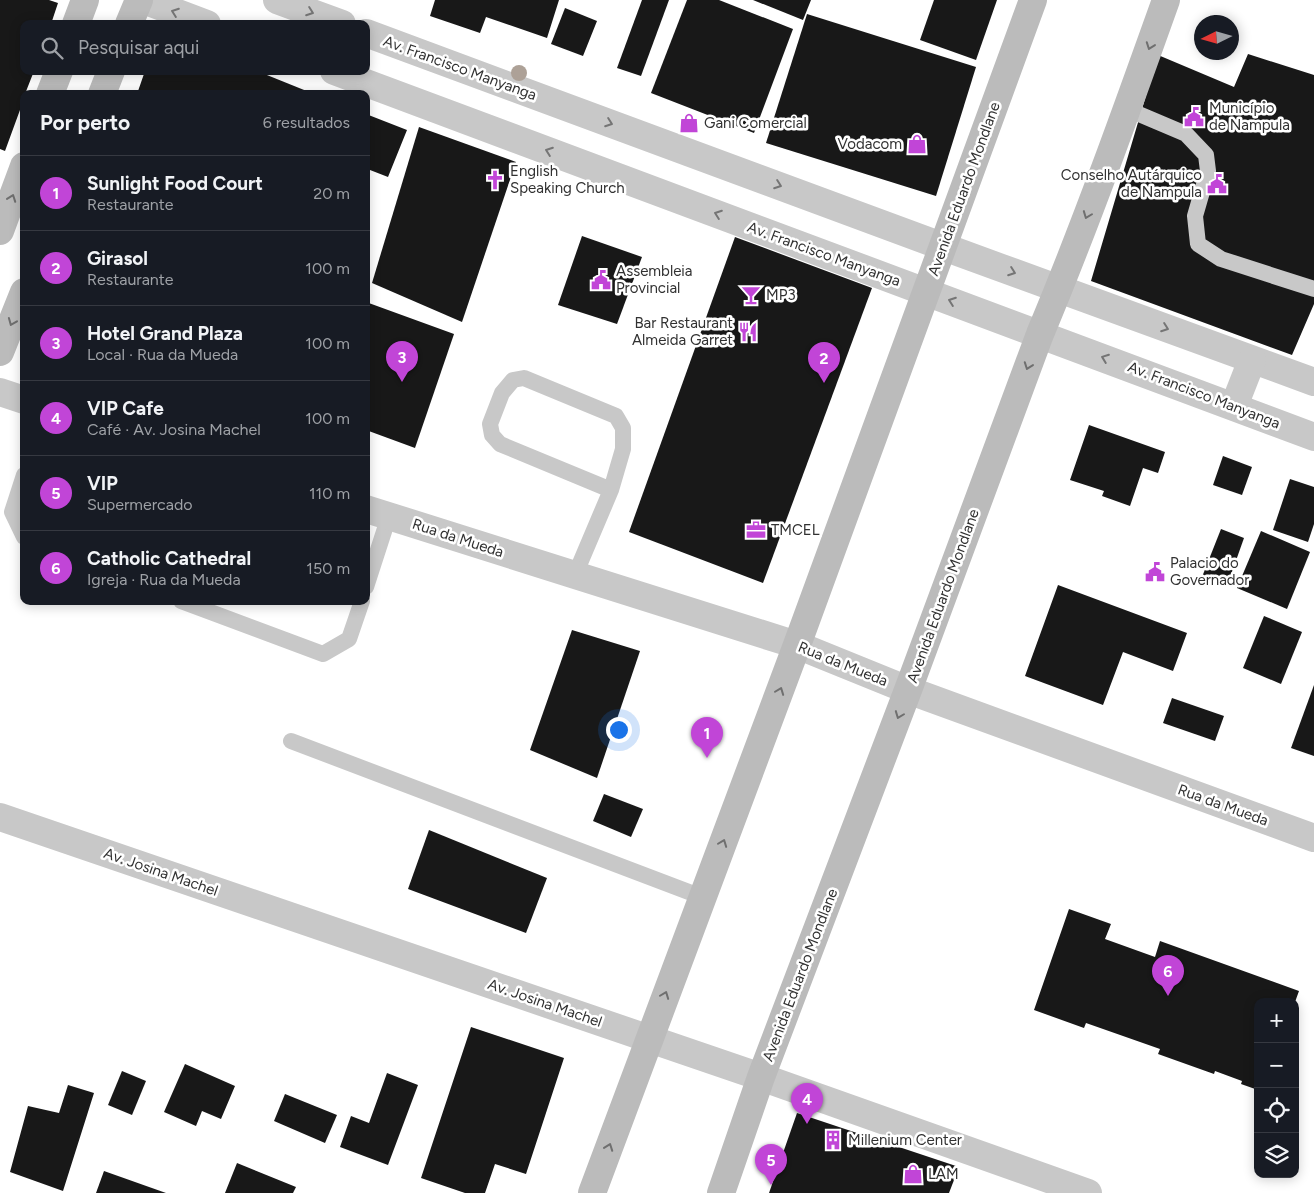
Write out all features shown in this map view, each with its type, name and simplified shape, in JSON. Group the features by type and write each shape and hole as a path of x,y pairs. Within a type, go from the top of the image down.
{"main road":[{"path":"78,20 85,0"},
{"path":"132,20 139,0"},
{"name":"Avenida Eduardo Mondlane","path":"592,1193 797,646 1033,0"},
{"name":"Avenida Eduardo Mondlane","path":"721,1193 761,1077 908,690 1040,334 1127,109 1166,0"},
{"path":"51,90 57,75"},
{"path":"104,90 109,75"},
{"path":"0,230 20,177"},
{"path":"0,352 20,302"}],"street":[{"path":"143,0 196,20"},
{"path":"278,0 331,20"},
{"name":"Av. Francisco Manyanga","path":"370,34 1314,382"},
{"name":"Av. Francisco Manyanga","path":"345,75 1314,437"},
{"path":"1234,406 1252,360"},
{"path":"0,392 20,399"},
{"name":"Rua da Mueda","path":"378,512 797,646 908,690 1314,838"},
{"name":"Av. Josina Machel","path":"0,817 761,1077 1088,1193"}],"lane":[{"path":"1127,109 1186,134 1206,155 1208,171 1195,216 1198,244 1221,259 1314,289"},
{"path":"575,575 611,490 622,449 622,428 616,416 524,378 513,380 502,393 490,424 492,435 500,444 611,490"},
{"path":"20,487 12,512 20,529"},
{"path":"370,562 378,512"},
{"path":"191,605 323,654 349,639 361,605"},
{"path":"291,741 702,897"}],"building":[{"path":"0,0 49,0 58,3 52,20 20,20 20,75 32,75 27,90 20,90 20,110 5,151 0,149"},
{"path":"435,0 559,0 547,38 486,17 480,33 430,16"},
{"path":"642,0 669,0 641,76 617,68"},
{"path":"687,0 719,0 793,29 754,133 651,93"},
{"path":"753,0 811,0 803,20"},
{"path":"934,0 997,0 976,60 920,40"},
{"path":"565,8 597,21 583,56 551,44"},
{"path":"807,14 976,67 936,196 766,143"},
{"name":"Conselho Autárquico de Nampula","path":"1248,54 1314,75 1314,304 1292,355 1091,281 1158,55 1234,87"},
{"path":"144,75 267,75 304,90 138,90"},
{"path":"370,116 407,130 388,177 370,170"},
{"path":"419,127 516,162 462,322 372,283"},
{"path":"582,236 642,257 617,324 558,305"},
{"path":"735,237 872,288 763,583 629,532"},
{"path":"370,303 454,334 415,448 370,431"},
{"path":"1089,425 1165,452 1158,473 1143,468 1130,506 1102,496 1104,491 1070,480"},
{"path":"1223,456 1252,467 1242,495 1213,485"},
{"path":"1290,479 1314,487 1314,524 1308,542 1273,530"},
{"path":"1221,529 1244,538 1227,586 1202,577"},
{"path":"1261,531 1310,552 1287,609 1237,588"},
{"path":"1058,585 1187,633 1173,671 1123,652 1103,705 1025,676"},
{"path":"1264,616 1302,632 1281,684 1243,668"},
{"path":"572,630 640,651 597,778 530,750"},
{"path":"1314,685 1314,756 1291,748"},
{"path":"1172,698 1224,716 1215,741 1163,723"},
{"path":"604,794 643,809 631,837 593,821"},
{"path":"429,830 547,878 526,933 408,889"},
{"path":"1069,909 1111,924 1105,939 1155,957 1160,941 1299,991 1296,998 1254,998 1254,1089 1241,1084 1242,1081 1215,1071 1214,1074 1158,1054 1160,1049 1086,1023 1084,1028 1034,1010"},
{"path":"471,1027 564,1058 526,1174 495,1164 485,1193 465,1193 421,1178"},
{"path":"185,1064 235,1086 221,1119 202,1111 196,1126 164,1112"},
{"path":"122,1071 146,1081 132,1115 108,1105"},
{"path":"387,1073 418,1085 388,1165 340,1147 351,1116 369,1123"},
{"path":"68,1085 94,1093 63,1191 10,1172 28,1106 59,1113"},
{"path":"285,1094 337,1115 325,1143 274,1121"},
{"name":"Millenium Center","path":"797,1113 959,1167 949,1193 769,1193"},
{"path":"237,1163 296,1187 293,1193 225,1193"},
{"path":"104,1171 166,1193 96,1193"}],"place":[{"name":"Município de Nampula","path":"1194,117"},
{"name":"Gani Comercial","path":"689,123"},
{"name":"Vodacom","path":"917,144"},
{"name":"English Speaking Church","path":"495,180"},
{"name":"Conselho Autárquico de Nampula","path":"1217,184"},
{"name":"Assembleia Provincial","path":"601,280"},
{"name":"MP3","path":"751,295"},
{"name":"Bar Restaurant Almeida Garret","path":"748,332"},
{"name":"Hotel Grand Plaza","path":"402,382"},
{"name":"Girasol","path":"824,383"},
{"name":"TMCEL","path":"756,530"},
{"name":"Palacio do Governador","path":"1155,572"},
{"name":"Sunlight Food Court","path":"707,758"},
{"name":"Catholic Cathedral","path":"1168,996"},
{"name":"VIP Cafe","path":"807,1124"},
{"name":"Millenium Center","path":"833,1140"},
{"name":"LAM","path":"913,1174"},
{"name":"VIP","path":"771,1185"}]}
